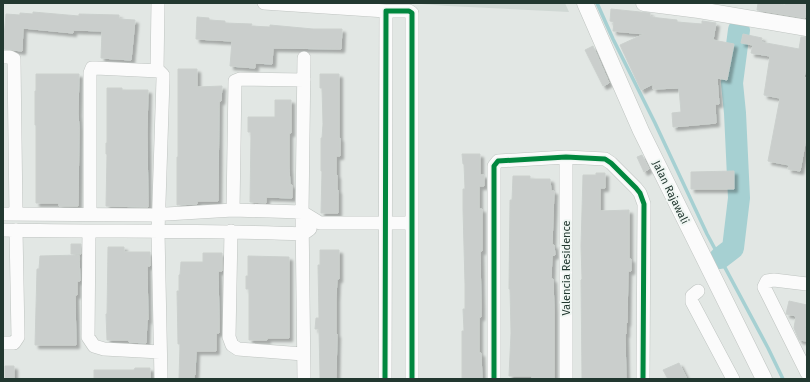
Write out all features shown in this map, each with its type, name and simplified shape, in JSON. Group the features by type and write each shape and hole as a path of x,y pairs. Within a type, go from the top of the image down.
{"street":[{"path":"157,70 158,3"},
{"path":"264,3 386,11 409,11 412,13 412,379"},
{"name":"Jalan Rajawali","path":"584,3 641,131 764,379"},
{"path":"644,3 699,6 807,28"},
{"path":"385,379 386,11"},
{"path":"3,57 10,57 14,59 16,214"},
{"path":"304,58 302,212 304,379"},
{"path":"90,214 90,72 92,68 157,70 161,73 164,79 158,232 161,379"},
{"path":"233,210 235,81 240,79 304,80"},
{"path":"494,379 494,166 498,161 566,157 601,158 608,160 632,183 640,193 644,204 643,379"},
{"name":"Valencia Residence","path":"566,157 566,379"},
{"path":"3,214 159,215 233,210 302,212 320,223 412,223"},
{"path":"54,214 55,231"},
{"path":"3,342 14,343 18,337 9,230 158,232 231,231 303,234 320,223"},
{"path":"89,231 88,337 94,346 104,349 160,352"},
{"path":"231,231 230,343 238,349 304,354"},
{"path":"807,284 774,280 767,281 764,285 765,290 802,354 807,373"},
{"path":"698,291 692,296 692,302 733,379"}],"shaded area":[{"path":"408,3 565,3 569,12 448,6"}],"building":[{"path":"758,3 775,3 785,5 785,3 807,3 805,18 757,10"},
{"path":"611,9 650,13 650,17 677,20 677,22 702,24 702,21 716,23 713,40 734,44 727,80 717,78 719,104 715,104 716,123 673,127 672,113 681,112 679,88 653,89 653,84 641,90 620,45 644,34 613,31 614,22 610,21"},
{"path":"33,12 79,16 79,14 119,15 119,19 135,20 131,60 101,58 102,31 73,30 73,33 23,28 22,51 3,49 6,14 20,15 20,13 33,14"},
{"path":"197,17 209,18 209,20 225,21 225,23 252,24 251,26 270,27 270,25 313,29 342,29 341,49 273,48 272,64 255,63 255,68 230,66 232,41 196,39"},
{"path":"743,34 762,38 761,42 799,49 801,37 807,37 807,64 804,77 807,78 807,133 800,171 788,169 789,165 768,161 780,98 764,95 770,56 751,53 753,45 741,43"},
{"path":"593,46 609,83 603,86 585,50"},
{"path":"178,69 197,69 197,87 222,86 221,101 219,101 218,201 197,201 197,204 177,205"},
{"path":"36,74 79,74 78,206 59,206 59,203 36,203"},
{"path":"320,74 339,74 340,156 336,156 338,213 321,213 321,138 323,124"},
{"path":"107,88 122,88 122,90 148,90 148,207 106,206"},
{"path":"275,100 291,100 289,167 290,185 292,185 292,198 266,197 266,203 250,202 251,132 248,132 248,117 275,117"},
{"path":"462,154 480,154 480,175 484,175 484,186 479,186 479,209 482,209 482,251 480,251 481,317 479,317 479,353 481,353 482,379 462,379 462,331 464,331 463,309 465,309 463,189 465,189"},
{"path":"642,155 649,169 644,172 637,157"},
{"path":"734,171 734,189 691,189 691,172"},
{"path":"596,173 605,173 605,188 600,188 600,211 629,210 629,259 631,259 631,271 628,271 627,323 625,334 626,379 582,379 581,246 583,175 596,175"},
{"path":"513,176 530,176 530,179 550,179 551,191 554,191 552,245 554,245 555,255 552,256 551,279 553,279 554,310 554,379 532,379 532,376 509,376 511,333 509,289 510,200 512,200"},
{"path":"71,244 81,244 81,254 71,254"},
{"path":"108,247 124,247 124,252 150,252 150,266 147,266 148,320 146,343 129,342 129,340 107,340 106,314"},
{"path":"320,250 339,250 339,279 337,279 336,298 336,378 320,378 319,329 315,329 316,318 319,318 318,265 320,265"},
{"path":"203,253 222,253 222,271 218,271 219,333 216,333 216,351 196,351 194,379 179,379 180,344 178,344 177,291 179,291 181,262 203,262"},
{"path":"79,255 80,281 77,281 77,295 75,295 76,345 35,345 37,269 39,269 40,256"},
{"path":"248,256 289,257 289,338 249,340 249,289 246,289 246,276 248,276"},
{"path":"789,301 807,305 805,328 807,329 807,341 799,340 794,328 796,316 786,314"},
{"path":"679,363 687,379 668,379 663,370"},
{"path":"5,366 14,366 14,378 5,378"},
{"path":"135,368 150,368 150,379 94,379 94,370 134,370"}],"waterway":[{"path":"597,3 707,234 783,379"},
{"path":"720,258 733,248 739,198 732,83 739,30"}],"cycle path":[{"path":"385,379 386,11 409,11 412,13 412,379"},
{"path":"494,379 494,166 498,161 566,157 605,159 636,188 640,193 644,204 643,379"}]}
